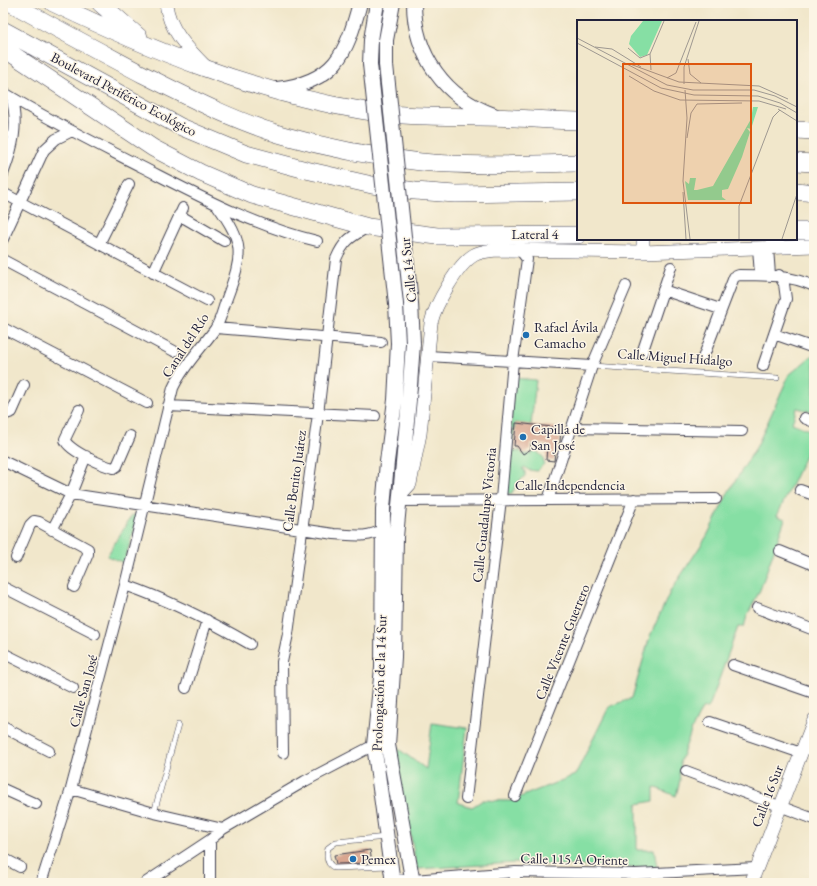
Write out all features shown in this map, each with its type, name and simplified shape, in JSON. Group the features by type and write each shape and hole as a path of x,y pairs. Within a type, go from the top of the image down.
{"highway":[{"name":"Boulevard Periférico Ecológico","path":"12,3 67,35 182,94 229,115 282,135 350,151 420,162 446,164 577,163"},
{"path":"53,3 152,49 208,70 271,90 361,110 415,116 500,117 577,121"},
{"path":"100,3 152,49"},
{"name":"Boulevard Periférico Ecológico","path":"3,30 179,126 246,154 365,184 408,190 455,194 577,192"},
{"path":"3,48 153,148 201,173 252,195 368,227 437,236 520,242 577,235"},
{"path":"797,130 814,131"},
{"path":"797,162 814,163"},
{"path":"797,191 814,193"},
{"path":"797,231 814,231"}],"main road":[{"path":"271,90 294,87 317,78 336,64 349,40 360,3"},
{"name":"Calle 14 Sur","path":"377,3 371,40 370,64 396,304 398,343 395,400 387,462 383,529"},
{"name":"Calle 14 Sur","path":"393,3 386,40 386,65 411,304 413,343 410,400 402,462 396,538"},
{"path":"414,3 418,38 435,71 455,94 480,110 500,117"},
{"name":"Prolongación de la 14 Sur","path":"383,529 382,668 374,745 392,876"},
{"name":"Prolongación de la 14 Sur","path":"396,538 394,657 388,746 413,881"}],"street":[{"path":"166,3 171,22 178,34 191,52 208,70"},
{"path":"7,94 72,131 217,205 280,232 317,241"},
{"path":"3,174 14,137 15,110 7,94"},
{"path":"3,239 44,150 56,139 72,131"},
{"path":"98,244 129,184"},
{"path":"3,194 207,302"},
{"name":"Canal del Río","path":"146,506 168,406 177,378 216,328 237,270 239,252 236,233 217,205"},
{"path":"153,273 181,212 224,241"},
{"name":"Calle Benito Juárez","path":"283,753 282,662 288,634 318,414 336,259 342,246 349,238 368,227"},
{"name":"Lateral 4","path":"400,498 410,484 420,434 431,323 438,302 469,259 480,253 496,250 520,242 763,248 814,246"},
{"name":"Calle Guadalupe Victoria","path":"466,799 501,499 513,360 527,259 520,242"},
{"path":"763,248 770,275 784,284 786,298 763,366"},
{"path":"3,260 174,350"},
{"path":"642,353 671,267"},
{"path":"703,358 720,309 734,277 739,275 770,275 800,280 814,286"},
{"path":"548,500 592,366 626,286"},
{"path":"663,290 720,309"},
{"path":"3,328 146,403"},
{"path":"216,328 381,342"},
{"path":"774,334 814,348"},
{"name":"Calle Miguel Hidalgo","path":"428,356 592,366"},
{"path":"3,412 6,414 12,412 24,385"},
{"path":"168,406 375,416"},
{"path":"78,410 65,439 65,443 86,456 114,468 118,466 130,436"},
{"path":"804,418 814,422"},
{"path":"572,428 742,431"},
{"path":"52,530 71,494 86,456"},
{"path":"3,461 71,494 301,530 365,537 373,535 383,529"},
{"path":"800,490 814,495"},
{"name":"Calle Independencia","path":"400,498 548,500 716,499"},
{"name":"Calle Vicente Guerrero","path":"515,796 634,499"},
{"name":"Calle San José","path":"41,883 71,789 146,506"},
{"path":"16,558 30,525 34,521 39,522 88,550 88,554 74,587"},
{"path":"780,551 814,565"},
{"path":"125,585 165,600 207,620 250,644"},
{"path":"3,587 95,634"},
{"path":"757,608 814,630"},
{"path":"186,688 207,620"},
{"path":"3,653 73,688"},
{"path":"733,665 814,693"},
{"name":"Calle 16 Sur","path":"751,883 814,720"},
{"path":"710,722 801,753"},
{"path":"3,727 49,751"},
{"path":"146,883 210,840 223,829 305,781 374,745"},
{"path":"686,771 814,819"},
{"path":"3,789 36,804"},
{"path":"71,789 154,813 223,829"},
{"path":"210,840 210,883"},
{"path":"3,858 20,866"},
{"name":"Calle 115 A Oriente","path":"392,876 413,881 514,872 636,879 756,868"},
{"path":"514,872 515,883"}],"lane":[{"path":"3,132 14,137"},
{"name":"Calle Miguel Hidalgo","path":"592,366 777,378"},
{"path":"154,813 178,725"},
{"path":"387,837 336,842 328,848 327,860 330,866 335,868 392,876"}],"green space":[{"path":"814,354 814,412 797,408 792,423 814,432 814,437 777,516 785,519 760,590 747,616 744,627 738,627 709,707 702,709 692,729 680,762 680,780 676,796 654,787 654,801 637,804 637,850 654,850 657,867 635,868 514,863 417,869 400,779 397,748 426,769 432,723 467,728 458,803 472,807 483,800 510,801 575,775 609,707 632,698 650,636 670,592 707,536 729,491 757,446 789,375"},
{"path":"513,378 536,380 531,425 515,423 512,447 510,447"},
{"path":"519,449 523,454 532,454 536,451 543,457 544,464 537,471 528,470 525,467 522,469 525,470 525,476 516,485 512,493 504,495 510,453 513,450 519,452"},
{"path":"132,515 138,516 124,563 107,556"}],"building":[{"path":"516,423 561,428 560,442 555,452 554,461 546,460 547,445 531,443 531,449 523,454 517,446 514,446"},
{"name":"Pemex","path":"370,850 372,863 336,864 334,855"}],"place":[{"name":"Rafael Ávila Camacho","path":"526,335"},
{"name":"Capilla de San José","path":"523,437"},
{"name":"Pemex","path":"353,859"}]}
